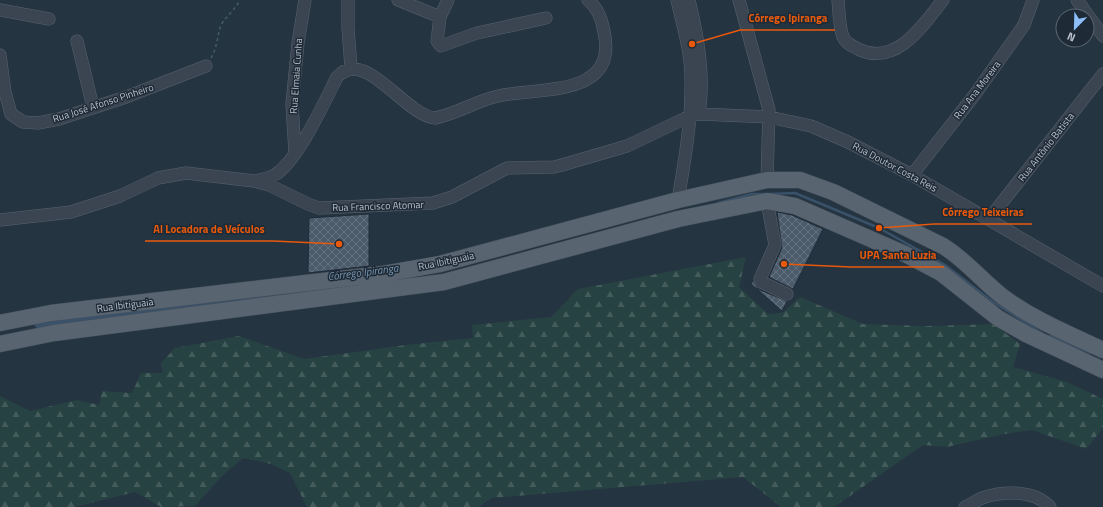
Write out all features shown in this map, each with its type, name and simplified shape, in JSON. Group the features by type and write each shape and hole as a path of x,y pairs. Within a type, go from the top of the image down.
{"main road":[{"path":"767,195 800,180 833,192 882,214 959,256 987,283 1023,310 1045,324 1103,350"},
{"name":"Rua Ibitiguaia","path":"0,344 54,333 373,283 678,200 767,195"},
{"name":"Rua Ibitiguaia","path":"0,323 51,313 373,283 444,282 767,195"},
{"path":"767,195 905,254 947,276 998,318 1103,370"}],"street":[{"name":"Rua Elmaia Cunha","path":"295,153 292,104 298,43 305,0"},
{"path":"348,0 348,28 351,68"},
{"path":"398,0 440,17"},
{"path":"448,0 440,17 437,41 441,46 476,33 546,18"},
{"path":"0,220 70,212 120,196 158,178 186,173 254,181 274,176 286,165 295,153 338,77 342,72 351,68 363,70 414,110 427,117 435,118 498,96 573,86 592,76 604,62 606,40 602,19 594,4 588,0"},
{"path":"677,0 687,42 694,115"},
{"path":"678,200 694,115 702,84 700,56 689,0"},
{"path":"739,0 769,117 767,195 775,247 760,278 761,282 787,294"},
{"path":"838,0 842,36 845,41 863,51 877,53 895,50 910,40 942,0"},
{"name":"Rua Ana Moreira","path":"912,176 976,93 1024,25 1033,0"},
{"path":"1077,0 1102,30"},
{"path":"0,10 49,19"},
{"path":"77,41 93,107"},
{"name":"Rua José Afonso Pinheiro","path":"0,55 5,92 11,114 23,122 38,124 59,119 126,97 206,66"},
{"name":"Rua Antônio Batista","path":"990,219 1103,74"},
{"name":"Rua Doutor Costa Reis","path":"694,115 769,117 811,126 848,142 912,176 990,219 1103,286"},
{"name":"Rua Francisco Atomar","path":"254,181 269,185 319,208 433,204 452,197 507,168 554,167 583,159 627,146 694,115"},
{"path":"767,195 777,226"},
{"path":"965,507 984,497 1014,492 1047,503 1050,507"}],"path":[{"path":"206,66 215,51 221,27 236,10 240,0"}],"green space":[{"path":"746,257 739,287 768,314 782,313 800,297 863,324 927,326 993,324 1020,344 1013,367 1067,382 1103,399 1103,428 1086,449 1032,430 1004,434 947,447 923,445 834,507 781,507 743,477 492,498 478,507 307,507 290,473 271,464 243,458 222,476 195,506 161,507 135,492 75,507 0,507 0,396 30,411 77,400 99,405 102,391 132,393 141,373 163,373 161,363 175,348 239,336 304,359 406,345 473,338 472,325 551,317 578,289"}],"building":[{"path":"777,212 792,215 823,229 793,289 769,277 782,248"},
{"path":"369,214 369,266 308,273 309,218"},
{"path":"753,280 758,289 787,301 782,311 751,284"}],"waterway":[{"path":"769,194 795,193 879,228 945,265 993,302 1042,333"},
{"path":"718,203 752,194 764,194"},
{"name":"Córrego Ipiranga","path":"39,324 305,292"},
{"path":"1050,336 1091,353"}],"place":[{"name":"Córrego Ipiranga","path":"692,44"},
{"name":"Córrego Teixeiras","path":"879,228"},
{"name":"Al Locadora de Veículos","path":"339,244"},
{"name":"UPA Santa Luzia","path":"784,264"}]}
